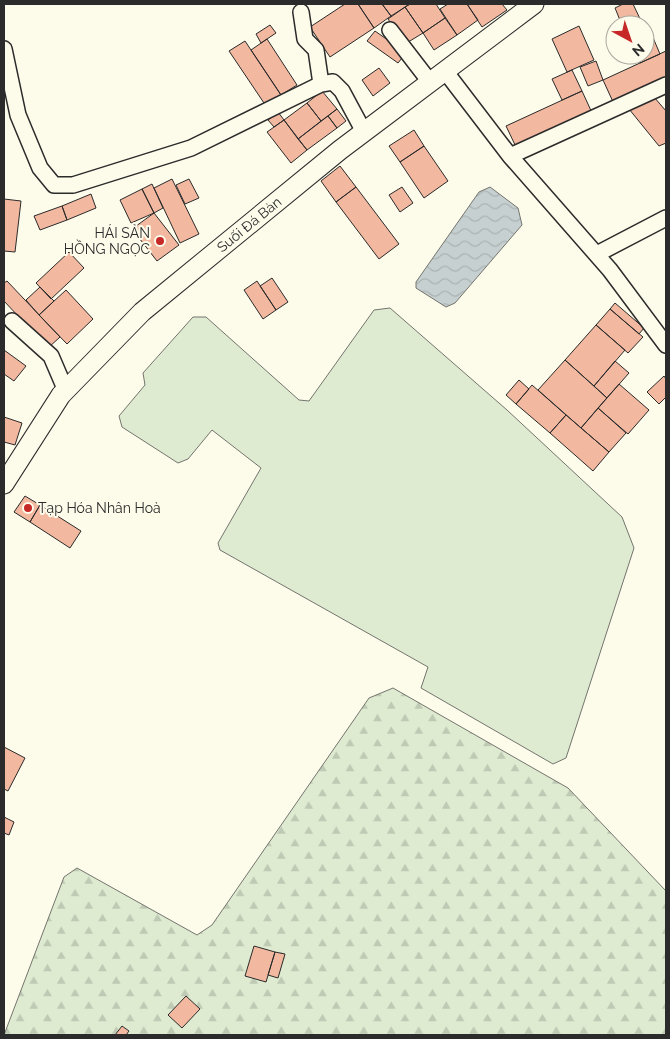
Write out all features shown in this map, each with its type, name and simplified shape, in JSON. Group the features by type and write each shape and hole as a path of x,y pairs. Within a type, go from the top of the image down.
{"street":[{"name":"Suối Đá Bàn","path":"4,484 66,391 142,312 364,132 534,4"},
{"path":"301,12 306,39 316,50 321,84"},
{"path":"390,30 437,76 597,254 666,345"},
{"path":"4,49 18,115 40,168 54,185 73,185 191,148 321,84 333,82 342,92 364,132"},
{"path":"510,156 666,85"},
{"path":"597,254 666,218"},
{"path":"12,321 51,356 66,391"}],"green space":[{"path":"390,308 507,410 622,517 634,548 566,758 553,764 421,688 428,667 220,550 218,543 261,468 212,430 188,459 178,463 122,427 119,416 145,385 143,373 193,317 206,317 299,400 309,401 374,310"},
{"path":"393,688 568,788 666,891 666,1035 4,1035 64,877 77,868 197,935 212,925 369,698"}],"water":[{"path":"490,187 518,208 522,225 455,303 446,307 416,288 416,282 479,192"}],"building":[{"path":"345,4 358,4 374,28 330,57 310,27"},
{"path":"358,4 382,4 391,16 374,28"},
{"path":"382,4 410,4 391,16"},
{"path":"410,4 436,4 445,18 423,33 405,7"},
{"path":"448,4 467,4 478,20 457,35 440,9"},
{"path":"467,4 502,4 507,10 482,27"},
{"path":"623,4 633,4 638,15 618,15 615,8"},
{"path":"405,7 423,33 405,44 388,19"},
{"path":"445,18 457,35 434,50 423,33"},
{"path":"270,25 276,33 261,43 256,34"},
{"path":"579,26 594,60 567,72 552,39"},
{"path":"375,31 406,53 398,63 367,41"},
{"path":"267,39 297,85 281,95 251,50"},
{"path":"245,41 281,95 266,106 229,51"},
{"path":"655,42 660,54 655,56"},
{"path":"666,51 666,80 614,104 603,80 636,65 655,65 655,56"},
{"path":"596,61 603,80 588,86 580,67"},
{"path":"379,68 390,83 373,96 362,80"},
{"path":"572,70 582,91 562,100 552,79"},
{"path":"322,91 337,109 321,121 307,103"},
{"path":"582,91 593,115 517,149 506,126"},
{"path":"654,97 666,111 666,143 659,146 629,109"},
{"path":"307,103 321,121 298,139 284,120"},
{"path":"337,109 346,121 337,128 328,116"},
{"path":"278,112 284,120 274,127 268,120"},
{"path":"328,116 337,128 307,150 298,139"},
{"path":"284,120 307,150 291,163 267,132"},
{"path":"414,130 424,146 400,162 389,146"},
{"path":"424,146 448,181 424,198 400,162"},
{"path":"340,166 356,187 336,202 321,181"},
{"path":"172,179 199,234 180,243 154,188"},
{"path":"189,179 199,198 185,204 176,185"},
{"path":"152,184 163,208 154,213 142,189"},
{"path":"356,187 399,244 379,259 336,202"},
{"path":"402,187 413,203 400,212 389,195"},
{"path":"142,189 154,213 131,223 120,200"},
{"path":"91,194 96,208 67,220 62,206"},
{"path":"4,199 21,201 15,252 4,251"},
{"path":"62,206 67,220 40,230 34,216"},
{"path":"154,213 179,245 157,261 132,229"},
{"path":"69,252 84,268 51,299 36,283"},
{"path":"272,278 288,302 276,310 260,286"},
{"path":"7,281 60,337 48,348 4,301 4,283"},
{"path":"257,281 276,310 263,319 244,290"},
{"path":"40,287 54,301 39,315 26,300"},
{"path":"66,290 93,319 67,344 39,315"},
{"path":"615,303 644,328 639,334 610,309"},
{"path":"610,309 643,337 628,353 596,325"},
{"path":"596,325 625,350 594,386 565,360"},
{"path":"4,350 26,366 14,381 4,374"},
{"path":"565,360 607,398 581,428 538,390"},
{"path":"615,361 629,373 607,398 594,386"},
{"path":"664,376 666,379 666,397 659,404 647,392"},
{"path":"519,380 529,389 516,404 506,395"},
{"path":"619,384 649,410 628,434 598,408"},
{"path":"532,385 566,415 550,433 516,404"},
{"path":"598,408 626,433 609,452 581,428"},
{"path":"566,415 609,452 593,471 550,433"},
{"path":"4,417 22,423 15,445 4,442"},
{"path":"25,496 40,505 30,522 14,512"},
{"path":"40,505 81,531 70,548 30,522"},
{"path":"4,747 25,758 8,791 4,789"},
{"path":"4,817 14,822 9,835 4,833"},
{"path":"254,946 275,952 266,982 245,976"},
{"path":"275,952 285,954 278,978 268,975"},
{"path":"186,996 200,1009 182,1028 168,1015"},
{"path":"122,1026 129,1031 126,1035 115,1035"}],"place":[{"name":"HÁI SẢN HỒNG NGỌC","path":"160,241"},
{"name":"Tạp Hóa Nhân Hoà","path":"28,508"}]}
